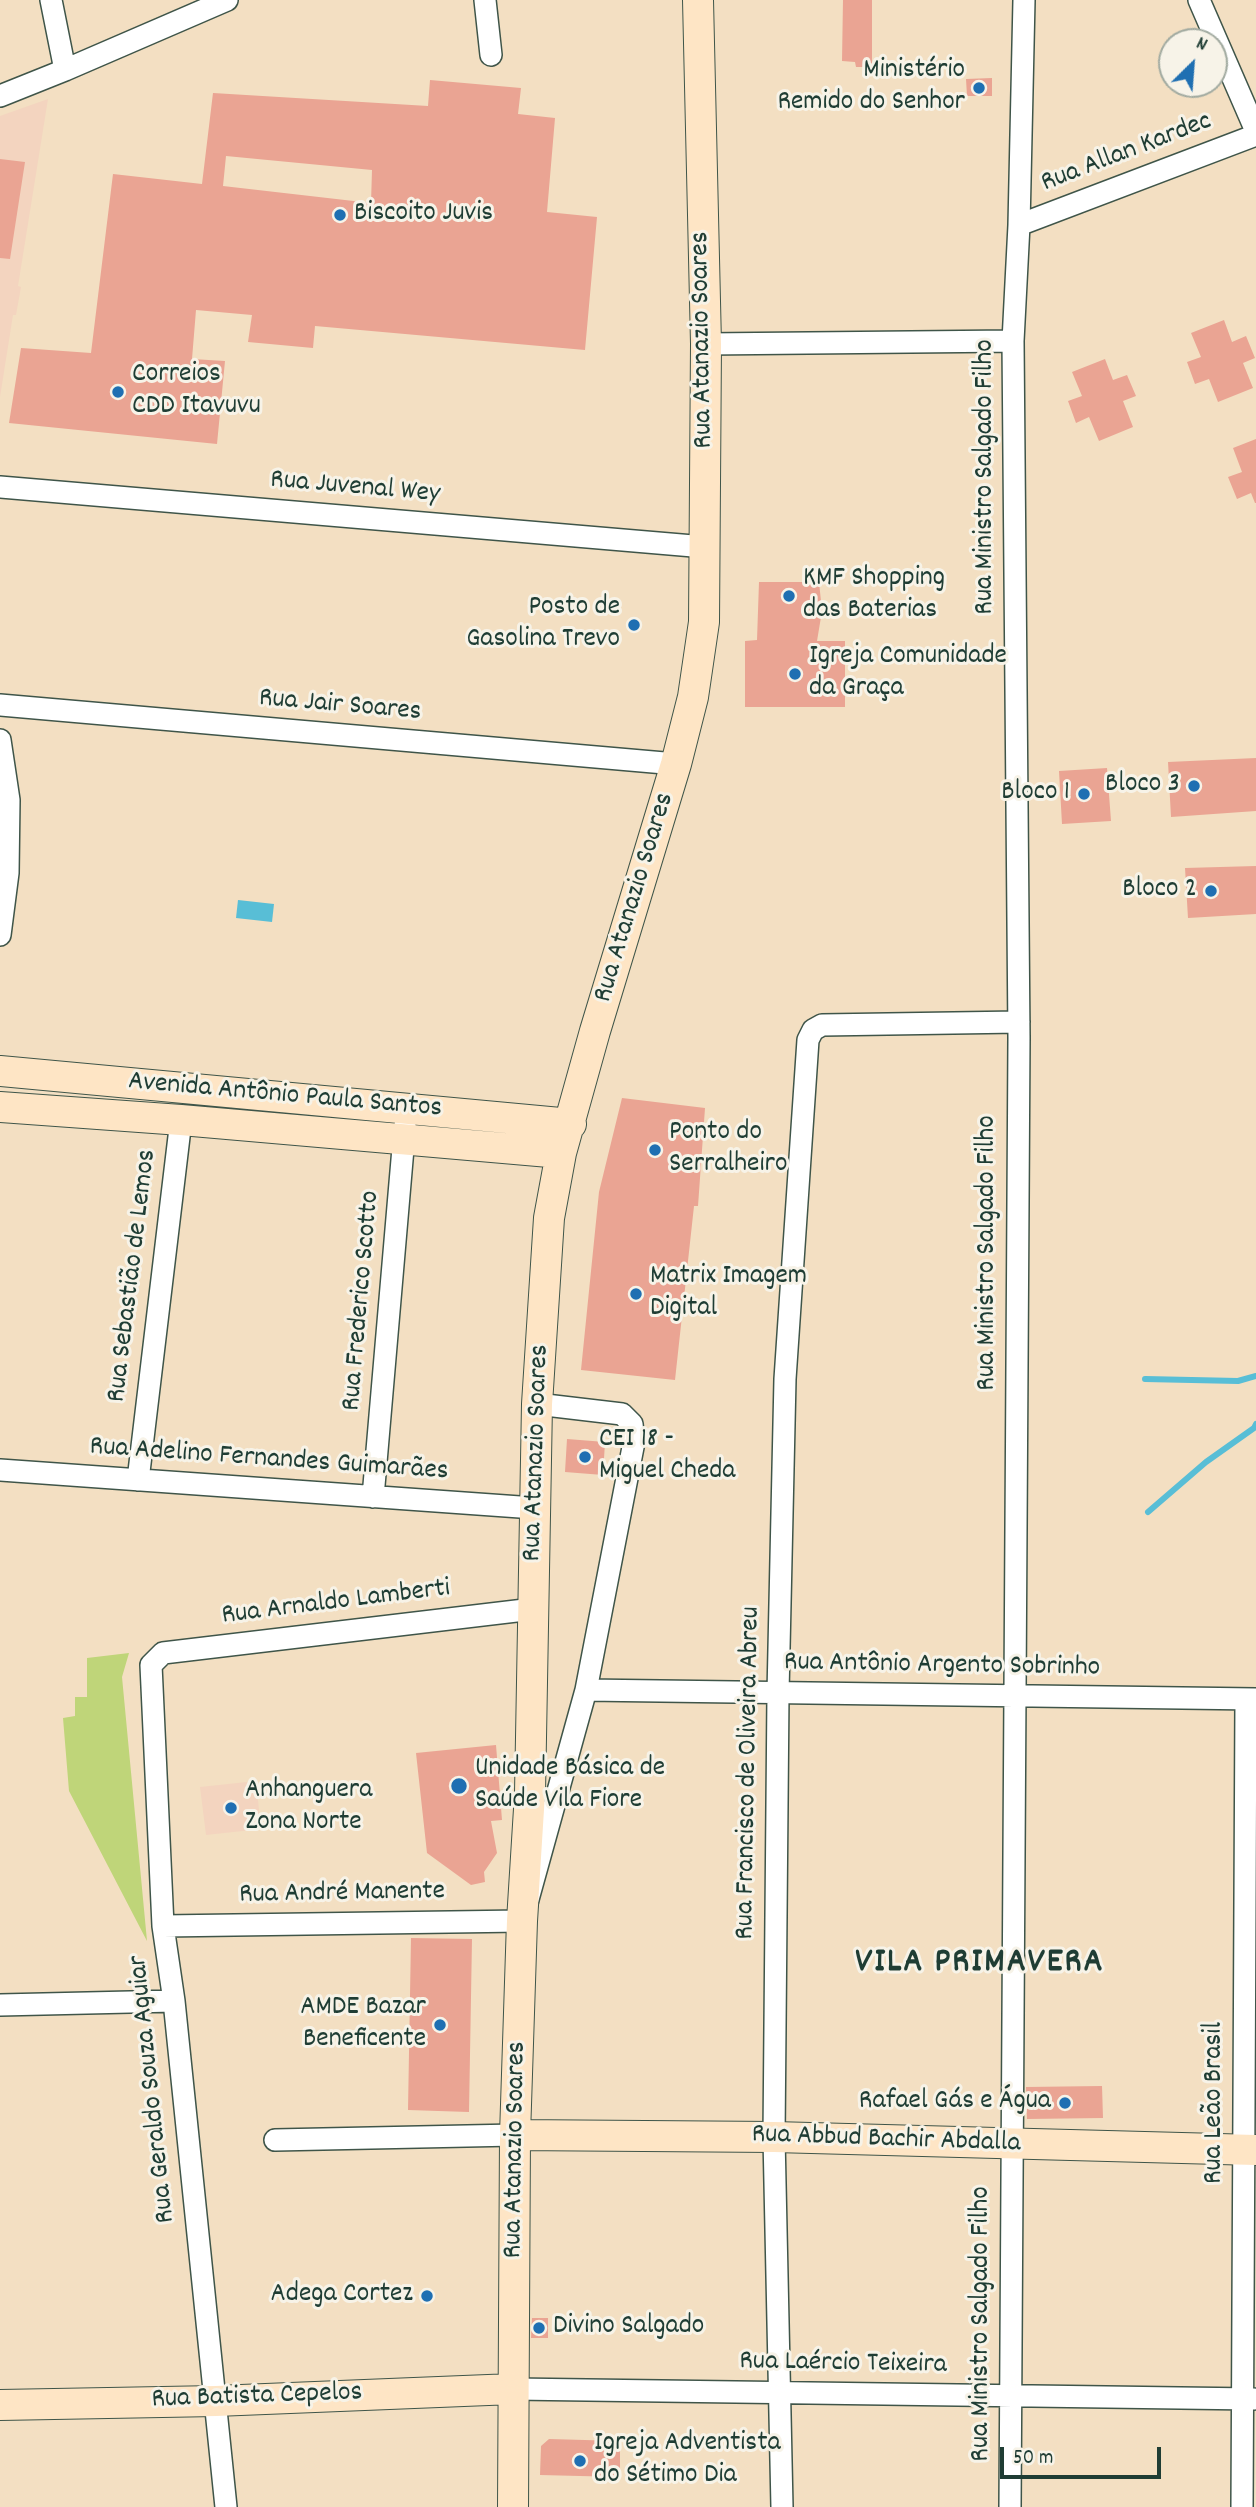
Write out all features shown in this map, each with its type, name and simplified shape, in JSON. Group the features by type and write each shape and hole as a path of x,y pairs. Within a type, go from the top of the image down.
{"main road":[{"name":"Rua Atanazio Soares","path":"513,2507 515,2135 522,1921 544,1794 533,1609 537,1404 549,1217 561,1153 595,1031 676,764 693,697 704,622 706,344 698,0"},
{"name":"Avenida Antônio Paula Santos","path":"0,1070 571,1124"},
{"name":"Avenida Antônio Paula Santos","path":"0,1107 561,1153"},
{"name":"Rua Abbud Bachir Abdalla","path":"515,2135 774,2137 1250,2150"},
{"name":"Rua Batista Cepelos","path":"0,2405 216,2401 513,2389"}],"street":[{"path":"51,0 65,71"},
{"path":"0,96 65,71 227,0"},
{"path":"485,0 492,55"},
{"name":"Rua Ministro Salgado Filho","path":"1010,2507 1018,1022 1013,341 1019,225 1024,0"},
{"path":"1199,0 1256,133"},
{"name":"Rua Allan Kardec","path":"1019,225 1256,133"},
{"path":"706,344 1013,341"},
{"name":"Rua Juvenal Wey","path":"0,487 705,547"},
{"name":"Rua Jair Soares","path":"0,705 676,764"},
{"path":"0,740 9,800 8,873 0,935"},
{"name":"Rua Francisco de Oliveira Abreu","path":"782,2507 774,2137 778,1693 785,1379 807,1040 813,1030 822,1026 1018,1022"},
{"name":"Rua Frederico Scotto","path":"373,1497 407,1109"},
{"name":"Rua Sebastião de Lemos","path":"138,1480 181,1120"},
{"path":"537,1404 622,1413 632,1423 634,1441 586,1690 544,1794"},
{"name":"Rua Adelino Fernandes Guimarães","path":"0,1471 534,1508"},
{"name":"Rua Arnaldo Lamberti","path":"151,1665 163,1653 533,1609"},
{"name":"Rua Geraldo Souza Aguiar","path":"151,1665 163,1926 174,2001 226,2507"},
{"name":"Rua Antônio Argento Sobrinho","path":"586,1690 1251,1699"},
{"name":"Rua Leão Brasil","path":"1242,2507 1249,2399 1251,1699"},
{"name":"Rua André Manente","path":"163,1926 522,1921"},
{"path":"0,2005 174,2001"},
{"path":"275,2140 515,2135"},
{"name":"Rua Laércio Teixeira","path":"513,2389 1249,2399"}],"shaded area":[{"path":"48,99 18,286 21,287 16,315 13,315 0,397 0,116"},
{"name":"Anhanguera Zona Norte","path":"256,1781 261,1829 206,1835 200,1787"}],"green space":[{"path":"129,1653 122,1677 147,1941 69,1791 63,1718 75,1716 75,1697 87,1697 87,1658"}],"water":[{"path":"238,900 274,904 272,922 236,918"}],"building":[{"path":"843,0 872,0 872,67 856,67 855,62 842,61"},
{"name":"Ministério Remido do Senhor","path":"992,78 992,96 967,96 966,79"},
{"name":"Biscoito Juvis","path":"430,80 521,88 518,114 555,118 547,212 597,217 585,350 315,326 313,348 248,342 252,315 196,310 192,359 225,361 217,444 9,423 21,348 91,353 113,174 202,184 213,93 428,106","holes":["226,156 372,170 371,203 223,186"]},
{"path":"0,159 25,162 10,259 0,258"},
{"path":"1224,320 1232,342 1246,336 1255,358 1243,363 1253,388 1218,402 1209,379 1195,384 1187,362 1201,357 1191,333"},
{"path":"1105,359 1113,380 1127,375 1136,396 1123,401 1133,427 1099,441 1089,417 1076,423 1068,401 1082,396 1072,372"},
{"path":"1256,439 1255,503 1251,493 1237,499 1228,477 1242,472 1233,448"},
{"name":"Igreja Comunidade da Graça","path":"759,582 819,582 822,611 817,641 845,641 845,707 745,707 745,641 757,640"},
{"path":"1256,758 1256,811 1171,817 1168,762"},
{"name":"Bloco 1","path":"1107,768 1111,821 1062,824 1059,771"},
{"path":"1256,866 1256,914 1188,918 1185,868"},
{"path":"622,1098 705,1108 698,1206 694,1206 675,1380 581,1370 599,1192"},
{"name":"CEI 18 - Miguel Cheda","path":"567,1439 605,1442 603,1475 565,1472"},
{"name":"Unidade Básica de Saúde Vila Fiore","path":"496,1745 502,1820 491,1821 497,1853 484,1872 485,1882 471,1885 427,1853 416,1753"},
{"name":"AMDE Bazar Beneficente","path":"411,1938 472,1939 469,2112 408,2110"},
{"name":"Rafael Gás e Água","path":"1102,2086 1103,2118 1027,2119 1026,2087"},
{"name":"Divino Salgado","path":"532,2318 548,2318 548,2338 531,2338"},
{"name":"Igreja Adventista do Sétimo Dia","path":"549,2439 620,2441 620,2477 540,2475 541,2446"}],"waterway":[{"path":"1145,1379 1238,1381 1256,1376"},
{"path":"1148,1512 1206,1462 1256,1424"}],"place":[{"name":"Ministério Remido do Senhor","path":"979,88"},
{"name":"Biscoito Juvis","path":"340,215"},
{"name":"Correios CDD Itavuvu","path":"118,392"},
{"name":"KMF Shopping das Baterias","path":"789,596"},
{"name":"Posto de Gasolina Trevo","path":"634,625"},
{"name":"Igreja Comunidade da Graça","path":"795,674"},
{"name":"Bloco 3","path":"1194,786"},
{"name":"Bloco 1","path":"1084,794"},
{"name":"Bloco 2","path":"1211,891"},
{"name":"Ponto do Serralheiro","path":"655,1150"},
{"name":"Matrix Imagem Digital","path":"636,1294"},
{"name":"CEI 18 - Miguel Cheda","path":"585,1457"},
{"name":"Unidade Básica de Saúde Vila Fiore","path":"459,1786"},
{"name":"Anhanguera Zona Norte","path":"231,1808"},
{"name":"AMDE Bazar Beneficente","path":"440,2025"},
{"name":"Rafael Gás e Água","path":"1065,2103"},
{"name":"Adega Cortez","path":"427,2296"},
{"name":"Divino Salgado","path":"539,2328"},
{"name":"Igreja Adventista do Sétimo Dia","path":"580,2461"}],"district":[{"name":"VILA PRIMAVERA","path":"980,1965"}]}
